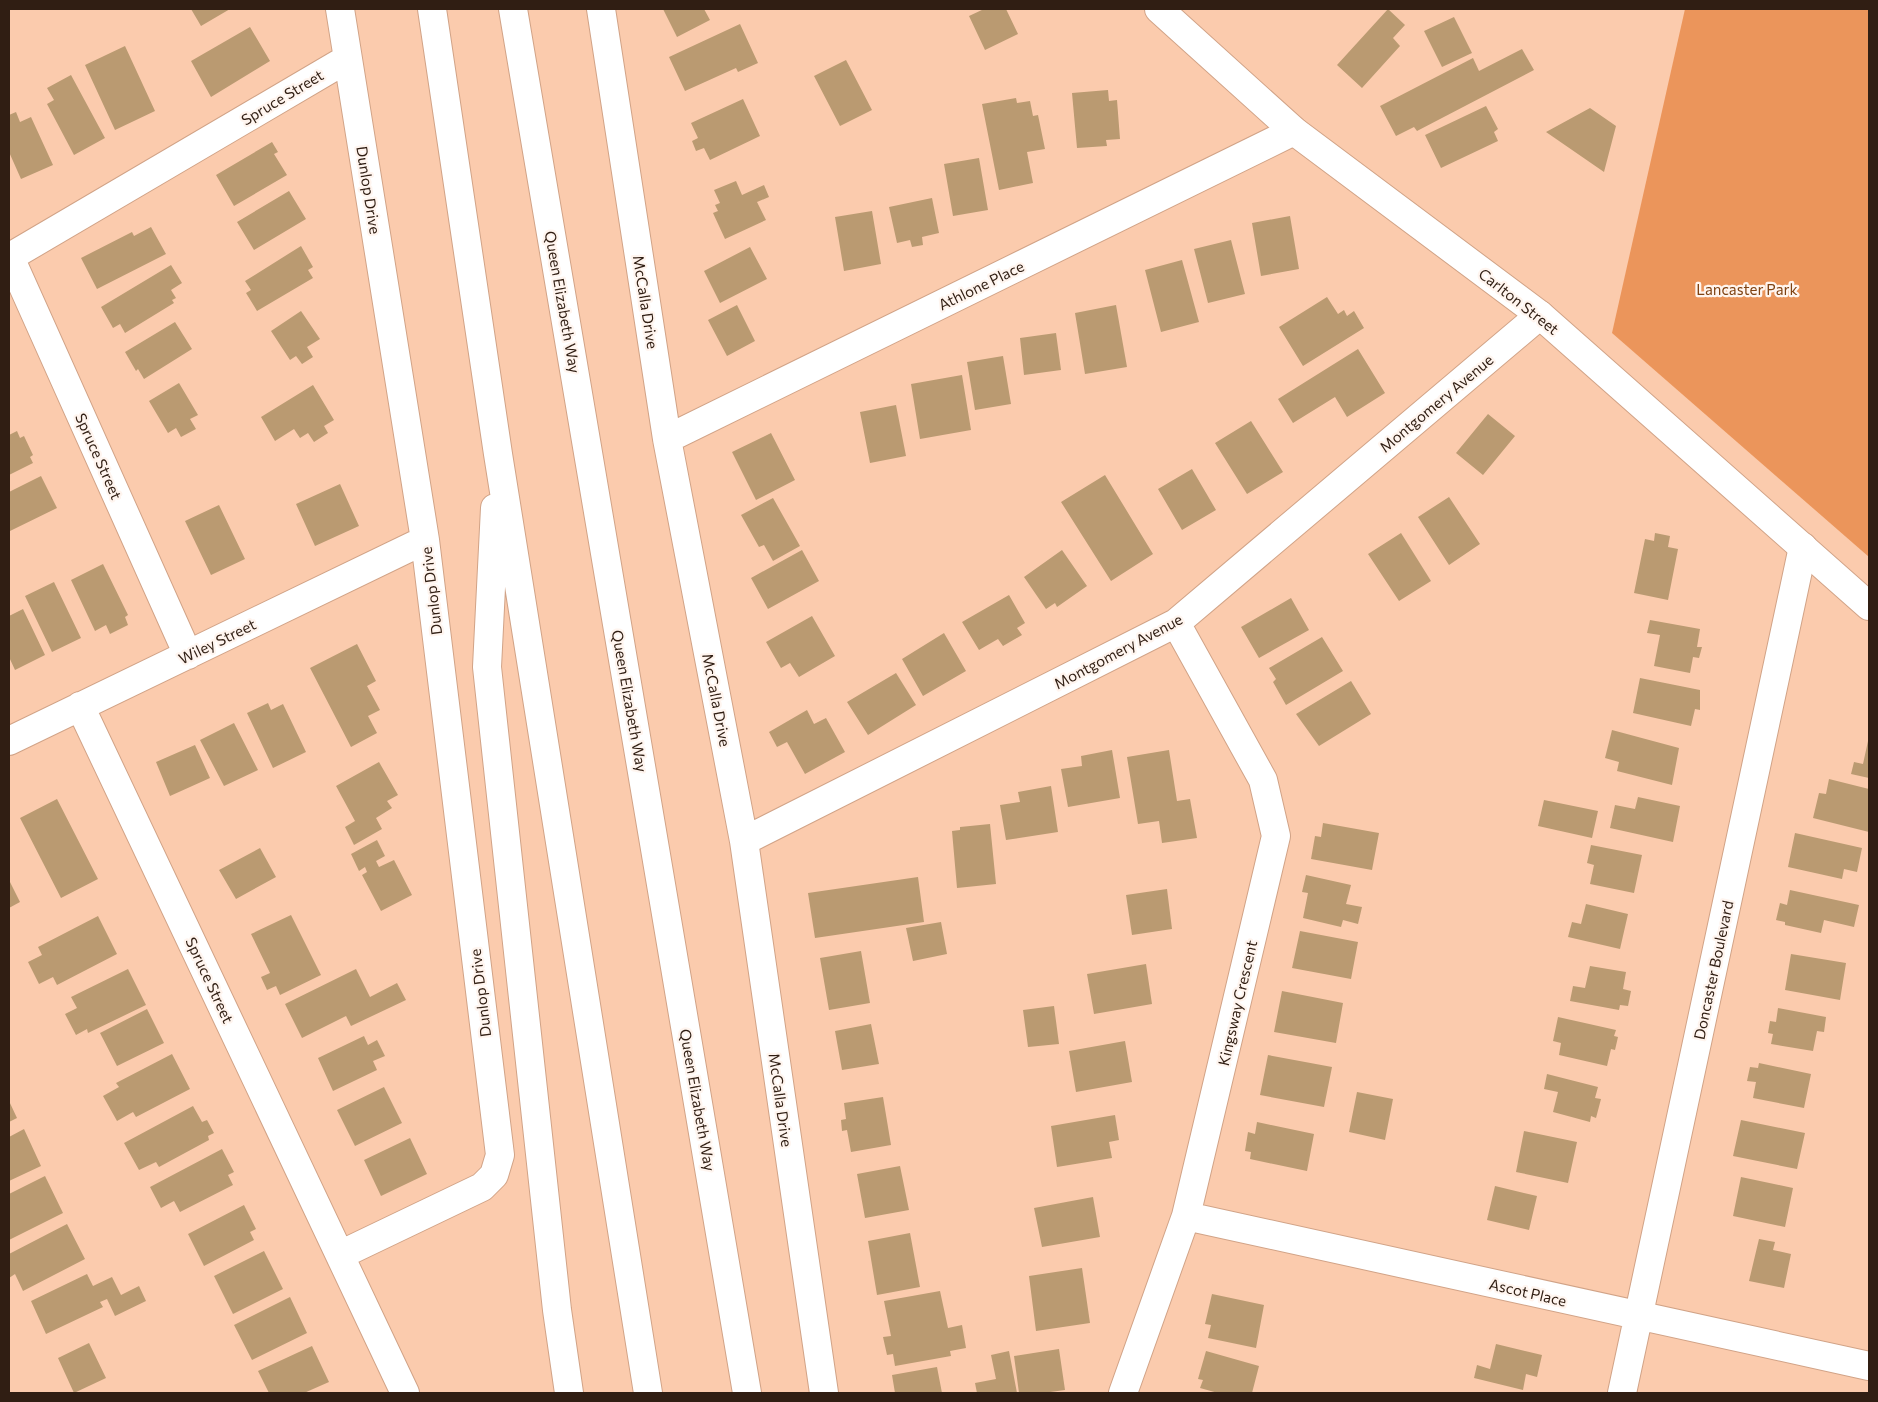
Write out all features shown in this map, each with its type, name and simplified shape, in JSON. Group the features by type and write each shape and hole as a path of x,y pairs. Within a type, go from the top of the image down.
{"main road":[{"name":"Dunlop Drive","path":"340,9 425,540 500,1155 494,1175 482,1187 340,1255"},
{"path":"432,9 498,454 648,1393"},
{"name":"Queen Elizabeth Way","path":"513,9 747,1393"},
{"name":"McCalla Drive","path":"601,9 667,439 744,842 824,1393"},
{"name":"Carlton Street","path":"1159,9 1294,131 1540,315 1869,606"},
{"name":"Spruce Street","path":"188,655 10,256 347,59"},
{"name":"Athlone Place","path":"667,439 1294,131"},
{"name":"Montgomery Avenue","path":"744,842 1176,624 1540,315"},
{"path":"498,454 486,667 557,1310 569,1393"},
{"name":"Wiley Street","path":"9,741 425,540"},
{"name":"Doncaster Boulevard","path":"1622,1393 1803,547"},
{"name":"Kingsway Crescent","path":"1123,1393 1186,1216 1276,836 1262,780 1176,624"},
{"name":"Spruce Street","path":"80,706 405,1393"},
{"name":"Ascot Place","path":"1186,1216 1869,1366"}],"green space":[{"name":"Lancaster Park","path":"1685,9 1869,9 1869,557 1612,333"}],"building":[{"path":"191,9 230,9 201,26"},
{"path":"663,9 704,9 710,20 677,37"},
{"path":"984,9 1006,9 1018,34 985,50 969,16"},
{"path":"1388,9 1405,25 1393,38 1400,46 1362,88 1337,65"},
{"path":"1454,17 1472,53 1442,67 1424,31"},
{"path":"740,24 758,63 738,72 736,68 685,91 669,57"},
{"path":"250,27 270,61 211,97 191,61"},
{"path":"125,46 155,111 115,130 85,65"},
{"path":"1522,49 1534,70 1417,131 1414,127 1396,136 1380,106 1473,58 1479,71"},
{"path":"846,60 872,110 840,126 814,76"},
{"path":"71,75 105,138 74,155 47,104 54,100 47,88"},
{"path":"1108,90 1109,101 1117,100 1120,139 1106,140 1107,146 1077,148 1072,93"},
{"path":"1016,98 1017,103 1030,101 1033,116 1038,115 1045,149 1027,152 1033,183 999,190 982,104"},
{"path":"743,99 760,136 710,160 704,148 696,151 692,141 698,138 691,123"},
{"path":"1486,106 1498,129 1494,132 1498,141 1441,168 1425,135"},
{"path":"1590,108 1616,126 1604,172 1546,132"},
{"path":"16,112 20,122 31,117 53,165 21,179 9,152 9,115"},
{"path":"272,142 278,152 274,154 287,175 234,206 216,175"},
{"path":"979,158 988,210 953,216 944,164"},
{"path":"736,181 742,195 764,185 769,197 757,202 766,220 725,239 713,213 718,211 715,205 720,203 714,190"},
{"path":"289,191 306,219 254,250 237,222"},
{"path":"932,198 939,233 922,237 923,245 912,247 910,240 897,243 889,207"},
{"path":"872,211 881,264 844,271 835,217"},
{"path":"1290,216 1299,269 1261,276 1252,223"},
{"path":"151,227 166,254 97,289 81,258 132,232 134,236"},
{"path":"1231,240 1245,294 1208,303 1194,249"},
{"path":"301,246 313,267 308,270 313,278 257,311 246,293 251,290 245,281"},
{"path":"750,247 767,279 720,303 704,271"},
{"path":"1182,260 1199,322 1161,332 1145,270"},
{"path":"171,265 182,283 171,290 176,298 172,300 174,303 125,333 120,324 113,328 101,307"},
{"path":"1327,297 1338,314 1344,310 1347,316 1354,311 1364,328 1303,366 1279,327"},
{"path":"737,305 755,341 727,356 708,320"},
{"path":"1116,305 1127,367 1085,374 1075,313"},
{"path":"301,311 320,339 307,347 313,357 302,364 296,356 290,360 271,331"},
{"path":"175,322 192,349 144,379 138,369 136,371 125,352"},
{"path":"1056,333 1061,370 1024,375 1020,338"},
{"path":"1358,349 1385,393 1347,417 1335,397 1293,423 1278,399"},
{"path":"1003,356 1011,404 975,410 967,362"},
{"path":"962,375 971,430 920,439 911,384"},
{"path":"179,383 198,415 190,419 196,429 181,437 176,428 168,433 149,401"},
{"path":"313,385 334,420 324,426 328,433 314,442 308,433 300,438 294,429 275,441 261,417"},
{"path":"896,405 906,456 870,463 860,412"},
{"path":"1488,414 1515,436 1483,475 1456,453"},
{"path":"1251,421 1283,472 1247,494 1215,443"},
{"path":"17,431 20,438 24,436 33,455 30,457 33,463 9,475 9,435"},
{"path":"771,433 795,480 756,500 732,452"},
{"path":"1192,469 1216,510 1182,530 1158,489"},
{"path":"1105,475 1153,554 1111,581 1061,502"},
{"path":"41,476 57,508 10,531 9,492"},
{"path":"340,484 359,526 315,546 296,504"},
{"path":"1449,497 1480,544 1449,565 1418,517"},
{"path":"773,498 800,546 773,561 764,545 759,547 741,515"},
{"path":"219,505 245,559 211,575 185,521"},
{"path":"1401,533 1431,581 1399,601 1368,554"},
{"path":"1655,533 1670,536 1668,547 1678,549 1668,600 1634,593 1645,539 1654,541"},
{"path":"802,550 819,581 768,609 751,578"},
{"path":"1062,550 1087,586 1057,607 1055,603 1046,609 1024,577"},
{"path":"103,564 128,615 125,617 128,625 110,634 106,625 95,631 71,580"},
{"path":"54,582 81,638 52,652 25,596"},
{"path":"1009,595 1025,623 1017,628 1022,635 1003,646 998,639 979,650 962,622"},
{"path":"1291,598 1309,630 1259,658 1241,627"},
{"path":"23,609 45,655 15,670 9,657 9,616"},
{"path":"812,616 835,656 799,677 790,663 781,668 766,642"},
{"path":"1650,620 1700,629 1697,647 1702,647 1699,658 1693,657 1690,673 1654,666 1660,635 1647,633"},
{"path":"944,633 966,671 923,696 902,659"},
{"path":"1322,637 1343,671 1286,705 1273,682 1276,679 1269,668"},
{"path":"357,644 376,681 367,686 380,710 368,716 377,733 351,747 310,668"},
{"path":"896,673 916,705 868,735 847,702"},
{"path":"1640,678 1700,690 1700,710 1695,709 1691,726 1633,713"},
{"path":"1351,681 1371,714 1319,746 1296,714"},
{"path":"268,703 271,710 283,704 306,752 273,768 247,713"},
{"path":"807,710 814,724 826,718 845,752 805,774 787,742 777,747 769,732"},
{"path":"234,723 258,770 224,786 200,740"},
{"path":"1612,730 1679,748 1672,785 1617,771 1619,762 1605,758"},
{"path":"1868,741 1869,778 1851,774 1854,762 1863,764"},
{"path":"195,745 210,778 170,796 156,762"},
{"path":"1112,750 1120,798 1068,807 1061,769 1082,766 1081,756"},
{"path":"1169,750 1177,801 1190,799 1197,838 1162,843 1159,821 1138,824 1127,757"},
{"path":"379,762 398,795 387,801 392,808 376,818 382,829 354,845 345,827 355,821 336,786"},
{"path":"1829,779 1869,789 1869,832 1813,818 1819,793 1826,794"},
{"path":"1051,786 1058,832 1006,840 1000,805 1020,802 1018,792"},
{"path":"1638,797 1680,806 1673,842 1610,828 1615,805 1635,809"},
{"path":"57,799 98,879 61,898 20,818"},
{"path":"1544,800 1598,811 1592,838 1538,826"},
{"path":"1323,823 1379,833 1372,870 1311,859 1315,836 1321,837"},
{"path":"990,824 996,884 957,888 952,831 960,830 960,827"},
{"path":"1795,833 1862,848 1857,872 1844,869 1842,879 1788,867"},
{"path":"377,840 385,856 376,861 379,867 394,860 412,895 381,911 362,875 367,872 365,867 359,871 351,854"},
{"path":"1591,845 1642,855 1634,893 1590,884 1594,865 1587,863"},
{"path":"260,848 276,877 236,899 219,870"},
{"path":"1306,875 1351,885 1346,904 1362,907 1358,924 1343,920 1341,927 1303,918 1308,893 1302,892"},
{"path":"918,877 924,922 815,938 808,893"},
{"path":"9,880 20,902 9,908"},
{"path":"1167,889 1172,929 1132,935 1126,895"},
{"path":"1790,890 1859,905 1854,927 1824,920 1821,933 1785,925 1785,922 1776,920 1780,903 1787,905"},
{"path":"1586,904 1628,914 1620,949 1568,937 1572,922 1581,924"},
{"path":"291,915 321,975 280,995 276,986 267,990 261,977 270,973 251,934"},
{"path":"98,916 117,954 57,985 53,977 39,984 28,962 42,955 38,947"},
{"path":"941,922 947,954 913,961 906,928"},
{"path":"1300,931 1358,942 1351,979 1292,968"},
{"path":"861,951 870,1003 829,1010 820,958"},
{"path":"1791,954 1846,963 1840,1000 1785,990"},
{"path":"1146,964 1152,1004 1094,1014 1087,974"},
{"path":"1590,966 1626,972 1623,989 1631,991 1628,1006 1620,1005 1619,1010 1570,1001 1573,986 1585,988"},
{"path":"128,969 146,1005 88,1033 87,1029 76,1035 65,1014 77,1008 71,997"},
{"path":"356,969 370,997 397,983 406,1000 351,1026 346,1016 302,1038 285,1004"},
{"path":"1282,991 1343,1003 1336,1043 1274,1032"},
{"path":"1054,1006 1059,1044 1028,1047 1023,1010"},
{"path":"1778,1008 1826,1017 1824,1032 1817,1031 1813,1051 1771,1044 1773,1034 1768,1033 1770,1021 1776,1022"},
{"path":"147,1009 164,1043 117,1066 100,1033"},
{"path":"1558,1017 1616,1030 1614,1036 1618,1037 1615,1050 1611,1049 1607,1066 1559,1055 1561,1043 1553,1041"},
{"path":"871,1024 879,1064 842,1070 835,1031"},
{"path":"364,1036 368,1045 377,1040 385,1056 373,1061 377,1070 333,1091 318,1058"},
{"path":"1125,1041 1132,1082 1076,1092 1069,1051"},
{"path":"172,1054 190,1089 136,1117 133,1112 117,1121 103,1096 119,1087 116,1083"},
{"path":"1268,1055 1332,1067 1324,1107 1260,1095"},
{"path":"1759,1063 1811,1074 1804,1108 1753,1098 1756,1082 1747,1081 1750,1067 1758,1068"},
{"path":"1547,1074 1598,1087 1595,1098 1601,1099 1596,1118 1591,1116 1590,1122 1553,1112 1558,1092 1544,1089"},
{"path":"384,1087 402,1123 355,1146 337,1110"},
{"path":"1357,1092 1393,1099 1385,1140 1349,1132"},
{"path":"883,1097 891,1145 851,1152 847,1130 842,1131 841,1120 846,1119 844,1103"},
{"path":"9,1101 17,1118 9,1122"},
{"path":"193,1106 202,1122 207,1120 214,1133 208,1136 209,1140 159,1167 156,1162 139,1170 124,1143"},
{"path":"1115,1115 1119,1140 1109,1142 1112,1158 1057,1167 1051,1126"},
{"path":"1741,1120 1805,1133 1797,1169 1733,1156"},
{"path":"1257,1122 1314,1134 1307,1171 1250,1159 1251,1152 1245,1151 1248,1132 1255,1134"},
{"path":"24,1129 41,1166 9,1181 9,1137"},
{"path":"1524,1131 1577,1142 1568,1183 1516,1172"},
{"path":"410,1138 427,1174 381,1196 364,1160"},
{"path":"222,1149 234,1172 228,1175 233,1185 180,1212 174,1201 161,1208 150,1187"},
{"path":"900,1166 909,1210 865,1218 857,1174"},
{"path":"45,1176 63,1213 9,1240 9,1194"},
{"path":"1741,1177 1793,1188 1785,1227 1733,1216"},
{"path":"1495,1186 1537,1196 1529,1230 1487,1220"},
{"path":"1093,1197 1100,1237 1042,1247 1034,1208"},
{"path":"244,1205 256,1229 250,1232 254,1240 204,1266 188,1234"},
{"path":"67,1224 85,1259 23,1291 15,1274 9,1278 9,1254"},
{"path":"910,1233 920,1287 877,1295 868,1241"},
{"path":"1759,1239 1775,1242 1773,1250 1791,1254 1784,1288 1749,1281"},
{"path":"264,1251 283,1289 233,1314 214,1276"},
{"path":"1082,1268 1090,1323 1036,1331 1029,1276"},
{"path":"87,1274 93,1286 112,1277 121,1295 139,1286 146,1301 115,1316 107,1299 100,1302 103,1307 46,1334 31,1301"},
{"path":"940,1291 948,1328 962,1325 966,1348 950,1351 951,1356 895,1366 893,1354 887,1355 883,1337 891,1336 884,1301"},
{"path":"1212,1294 1264,1305 1256,1348 1208,1338 1211,1325 1205,1324"},
{"path":"290,1297 307,1333 252,1360 234,1325"},
{"path":"89,1343 106,1378 74,1393 58,1358"},
{"path":"1496,1344 1542,1355 1537,1377 1526,1374 1523,1390 1474,1378 1477,1365 1490,1369"},
{"path":"312,1346 329,1382 304,1393 269,1393 258,1371"},
{"path":"1059,1349 1065,1390 1043,1393 1019,1393 1014,1356"},
{"path":"1009,1351 1017,1393 977,1393 975,1383 996,1379 991,1355"},
{"path":"1206,1351 1259,1366 1252,1393 1218,1393 1200,1388 1203,1380 1198,1379"},
{"path":"937,1367 942,1393 895,1393 892,1375"}]}
